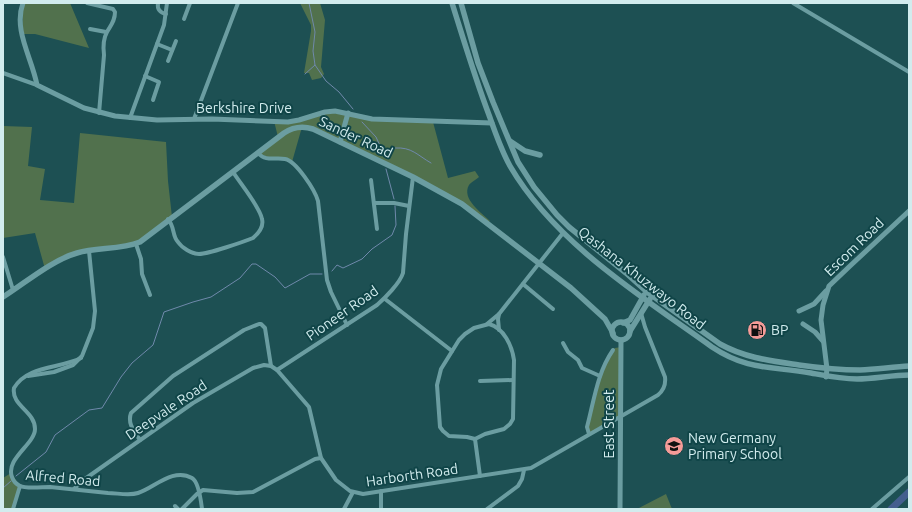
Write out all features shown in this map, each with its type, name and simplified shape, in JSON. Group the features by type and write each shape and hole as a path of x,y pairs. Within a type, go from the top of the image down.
{"main road":[{"name":"Qashana Khuzwayo Road","path":"452,3 476,81 510,166 542,209 563,232 592,258 648,302 724,355 738,361 756,366 811,373 840,379 859,379 909,374"},
{"name":"Qashana Khuzwayo Road","path":"461,3 478,62 493,102 518,162 526,176 557,215 569,227 623,271 646,292 717,342 734,351 767,361 827,369 862,370 909,366"},
{"name":"Sander Road","path":"3,297 62,258 79,252 136,244 150,235 168,219 233,172 284,132 296,128 307,127 413,177 457,201 539,262 571,288 605,319 613,323 621,323"},
{"path":"509,139 525,151 540,155"},
{"path":"646,292 633,315 627,322 621,323 614,328 613,333 616,338 621,340 626,339 652,296"},
{"name":"Sander Road","path":"605,319 613,333"},
{"path":"621,323 628,326 630,331"}],"street":[{"path":"23,3 20,16 20,27 37,85"},
{"path":"88,3 114,10 115,16 112,24 106,32 103,45 104,55 99,113"},
{"path":"158,3 161,13 166,14"},
{"path":"130,118 164,25 167,3"},
{"path":"184,20 190,3"},
{"path":"194,120 238,3"},
{"path":"793,3 909,72"},
{"path":"90,29 106,32"},
{"path":"168,61 176,41"},
{"path":"157,44 172,50"},
{"name":"Berkshire Drive","path":"3,73 37,85 84,108 99,113 130,118 157,120 245,119 288,122 325,112 335,111 372,119 492,123"},
{"path":"145,76 159,82 153,100"},
{"path":"340,142 348,114"},
{"path":"258,153 266,158 290,161 316,193 328,286 347,325"},
{"path":"168,219 173,226 178,242 187,250 194,253 204,253 253,238 258,235 261,229 262,217 233,172"},
{"name":"Pioneer Road","path":"277,370 385,299 401,279 403,273 413,177"},
{"path":"371,180 377,229"},
{"path":"374,203 394,202 409,206"},
{"name":"Escom Road","path":"826,376 827,369 823,342 822,312 825,298 830,286 909,212"},
{"path":"487,324 492,325 499,330 507,340 512,351 514,360 513,416 511,422 504,429 475,439 449,436 440,426 438,379 441,369 452,351 469,330 487,324 499,314 563,232"},
{"path":"136,244 141,259 142,274 150,295"},
{"name":"Alfred Road","path":"89,251 95,311 92,328 81,358 73,365 54,372 28,376 18,383 14,390 14,396 17,402 32,417 35,429 34,434 11,468 13,479 20,486 135,494 147,489 162,479 179,476 188,477 194,480 199,492"},
{"path":"3,257 13,290"},
{"path":"523,284 553,309"},
{"path":"799,311 814,304 830,286"},
{"path":"385,299 452,351"},
{"name":"Harborth Road","path":"277,370 309,407 321,458 339,484 353,492 363,494 524,470 537,466 661,392 665,385 665,377 647,334 641,313"},
{"path":"499,314 499,330"},
{"path":"140,440 130,423 129,418 131,413 174,376 244,330 257,324 261,324 265,328 271,366 277,370"},
{"path":"804,324 815,332 823,342"},
{"name":"East Street","path":"620,509 621,340"},
{"path":"563,344 568,352 578,360 581,367 600,376"},
{"path":"589,434 587,427 600,376 605,362 613,350"},
{"path":"282,376 285,365"},
{"name":"Deepvale Road","path":"74,489 82,481 193,403 254,368 271,366"},
{"path":"480,381 513,380"},
{"path":"475,439 480,476"},
{"path":"182,509 199,492 208,490 237,493 253,492 315,459 321,458"},
{"path":"487,509 518,486 522,479 524,470"},
{"path":"872,509 909,477"},
{"path":"13,509 20,486"},
{"path":"381,491 381,509"},
{"path":"199,492 202,509"},
{"path":"344,509 353,492"}],"green space":[{"path":"23,3 70,3 89,48 35,34 22,34"},
{"path":"300,3 320,3 325,20 321,67 324,74 321,78 312,80 309,73 304,73 311,25"},
{"path":"325,112 433,122 448,178 475,171 479,177 469,185 467,190 468,195 478,210 490,221 486,224 462,204 317,131 302,127 292,162 290,160 272,159 258,153 278,137 274,121 288,121"},
{"path":"3,126 32,127 28,166 45,169 40,200 74,203 80,133 166,142 172,217 141,242 79,253 45,269 35,233 3,238"},
{"path":"621,347 621,416 589,434 587,430 600,376 613,350"},
{"path":"11,473 20,486 13,509 3,509 3,478"},
{"path":"666,494 672,509 637,509"}],"waterway":[{"path":"305,74 315,65 313,51 315,32 309,3"},
{"path":"315,65 326,81 339,92 353,109"},
{"path":"362,122 376,137 382,150 395,148 410,150 431,163"},
{"path":"382,150 383,155"},
{"path":"386,169 394,199"},
{"path":"332,271 337,265 343,268 362,259 372,249 392,235 396,225 395,206"},
{"path":"16,476 46,452 55,435 89,410 102,408 121,377 132,363 153,345 164,312 211,297 240,278 252,264 256,264 275,277 285,288 310,274 322,274"},
{"path":"3,488 11,481"},
{"path":"891,509 909,492"}],"place":[{"name":"BP","path":"757,330"},
{"name":"New Germany Primary School","path":"674,446"}]}
